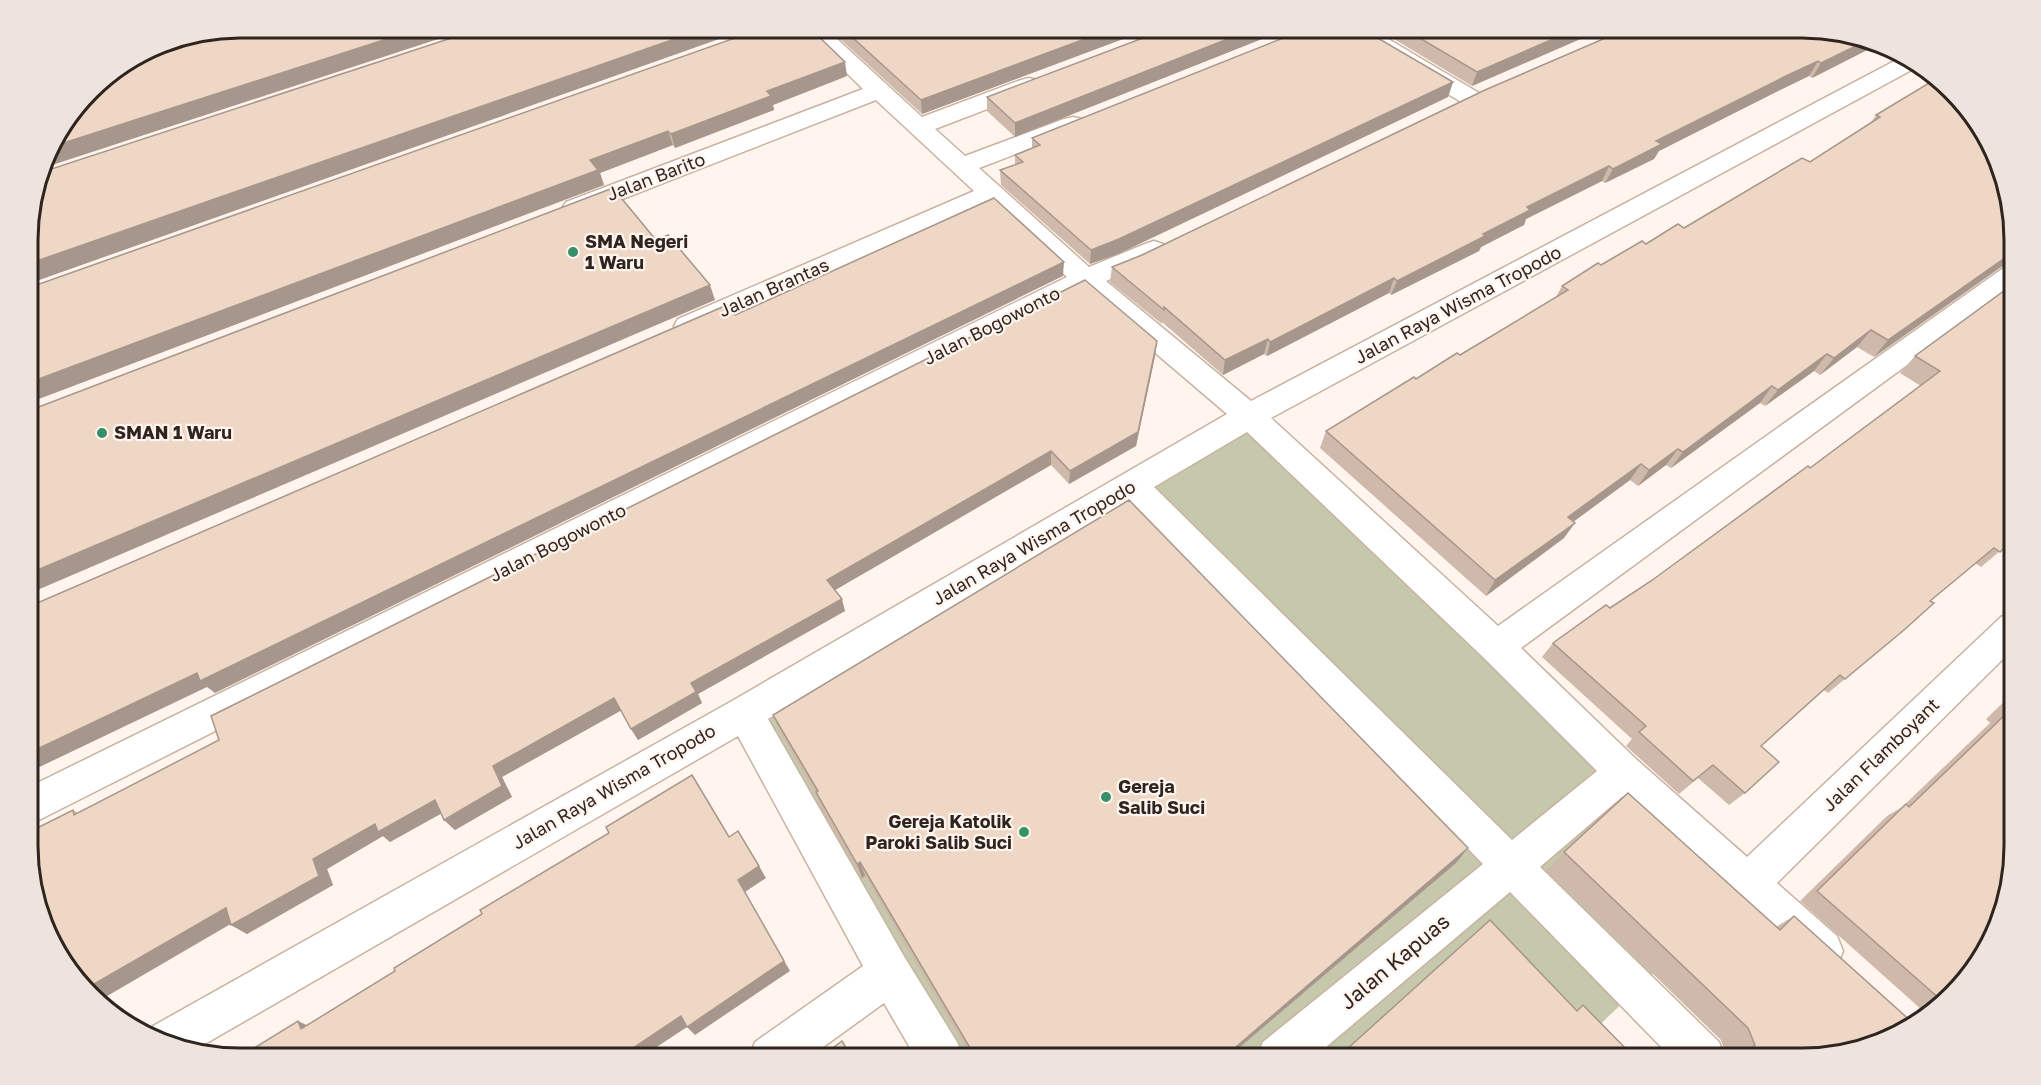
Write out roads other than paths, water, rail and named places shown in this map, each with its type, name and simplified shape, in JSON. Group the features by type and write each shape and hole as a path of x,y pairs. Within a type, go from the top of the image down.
{"street":[{"path":"832,38 918,127 1086,279 1249,416 1496,647 1624,772 1844,971"},
{"path":"1370,38 1471,98"},
{"name":"Jalan Raya Wisma Tropodo","path":"175,1037 745,712 1249,416 1903,66"},
{"path":"918,127 1050,77"},
{"name":"Jalan Barito","path":"549,218 881,90"},
{"path":"962,166 1097,115"},
{"name":"Jalan Brantas","path":"660,338 992,193"},
{"name":"Jalan Bogowonto","path":"38,803 1086,279 1172,242"},
{"path":"1496,647 2004,281"},
{"path":"1133,486 1692,1047"},
{"name":"Jalan Flamboyant","path":"1748,883 2004,636"},
{"path":"745,712 890,973 935,1048"},
{"name":"Jalan Kapuas","path":"1292,1047 1624,772"},
{"path":"785,1048 890,973"}],"place":[{"name":"SMA Negeri 1 Waru","path":"573,252"},
{"name":"SMAN 1 Waru","path":"102,433"},
{"name":"Gereja Salib Suci","path":"1106,797"},
{"name":"Gereja Katolik Paroki Salib Suci","path":"1024,832"}]}
